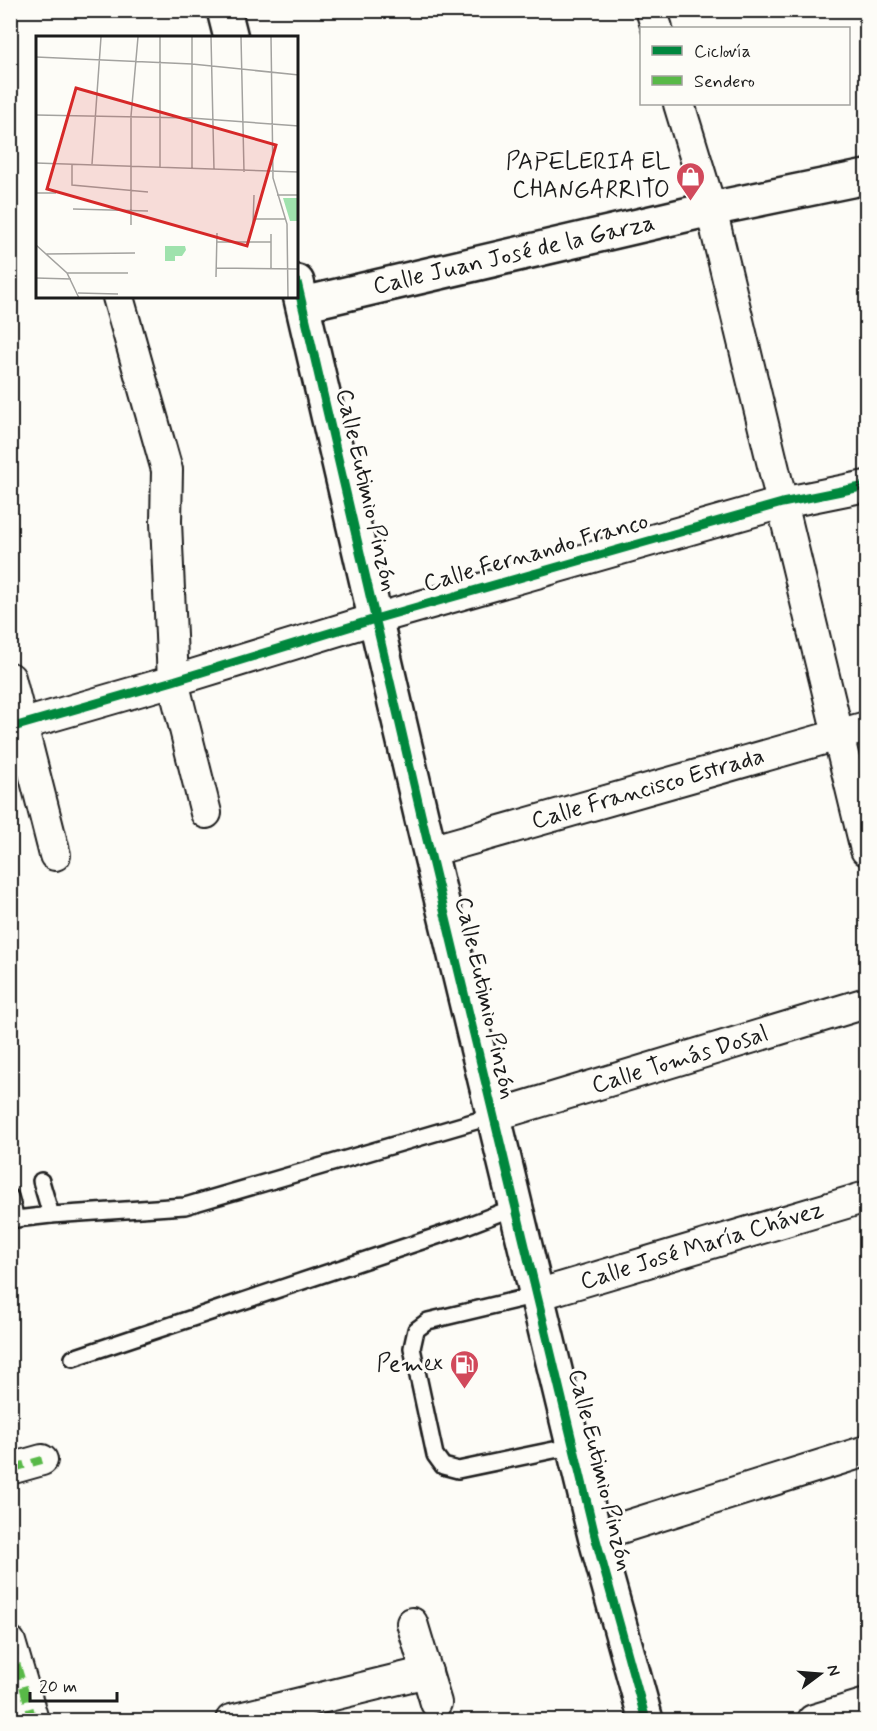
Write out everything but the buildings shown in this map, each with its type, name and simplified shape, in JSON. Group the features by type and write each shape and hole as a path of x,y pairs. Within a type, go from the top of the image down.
{"street":[{"path":"224,10 230,36"},
{"path":"651,10 657,27"},
{"path":"679,105 711,209 782,503 853,731 867,850"},
{"name":"Calle Juan José de la Garza","path":"300,293 867,177"},
{"name":"Calle Eutimio Pinzón","path":"300,293 515,1207 595,1536 646,1720"},
{"path":"118,298 167,470 166,522 173,681 206,813"},
{"name":"Calle Fernando Franco","path":"16,726 375,619 782,503 867,486"},
{"path":"10,678 16,726 55,855"},
{"name":"Calle Francisco Estrada","path":"430,851 853,731"},
{"name":"Calle Tomás Dosal","path":"494,1116 867,1003"},
{"name":"Calle José María Chávez","path":"537,1295 867,1197"},
{"path":"595,1536 867,1451"},
{"path":"10,1468 42,1460"},
{"path":"412,1623 436,1703"},
{"path":"10,1642 33,1720"},
{"path":"234,1720 427,1672"},
{"path":"813,1720 867,1704"}],"lane":[{"path":"10,1197 13,1220 51,1215 185,1206 494,1116"},
{"path":"42,1181 51,1215"},
{"path":"73,1358 458,1229 515,1207"},
{"path":"537,1295 428,1321 416,1330 411,1348 435,1455 443,1466 458,1470 573,1446"}],"marked path":[{"path":"10,1469 42,1460"},
{"path":"10,1642 33,1720"}],"cycle path":[{"path":"298,286 422,819 595,1536 646,1720"},
{"path":"10,728 375,619 782,503 866,486"}],"place":[{"name":"PAPELERIA EL CHANGARRITO","path":"691,202"},
{"name":"Pemex","path":"464,1390"}]}
